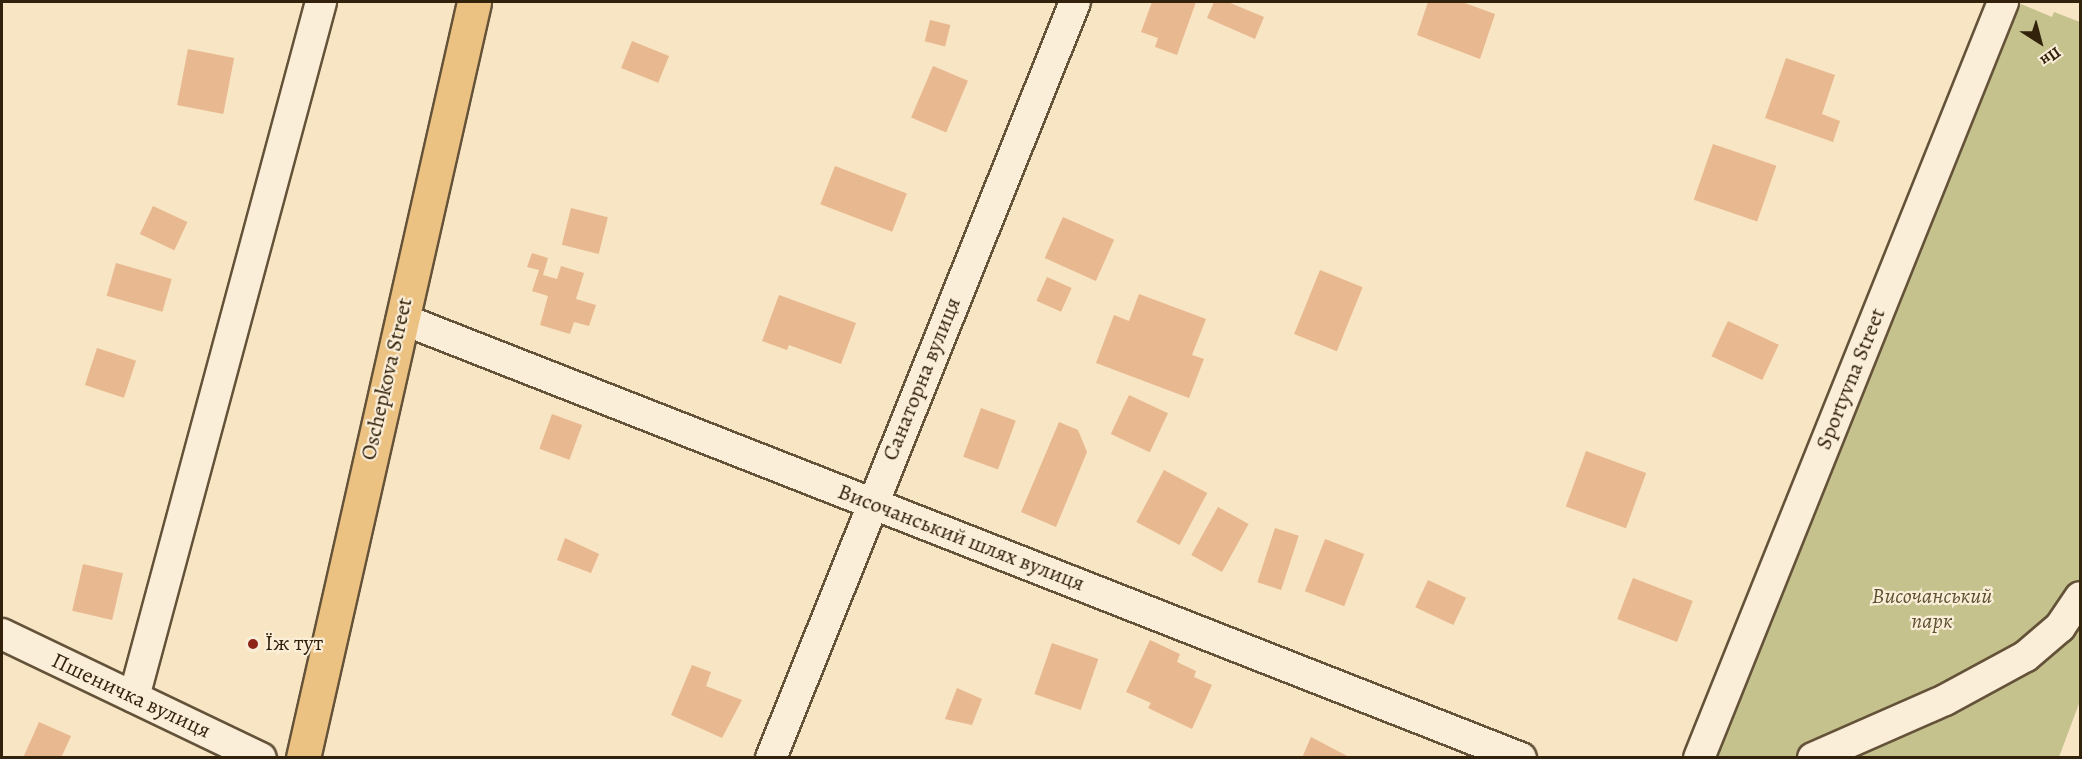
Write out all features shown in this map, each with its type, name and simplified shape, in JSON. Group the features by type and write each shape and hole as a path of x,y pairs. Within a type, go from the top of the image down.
{"highway":[{"name":"Oschepkova Street","path":"303,758 473,2"}],"street":[{"path":"134,697 321,2"},
{"name":"Санаторна вулиця","path":"771,758 1075,2"},
{"name":"Sportyvna Street","path":"1699,758 2003,2"},
{"name":"Височанський шлях вулиця","path":"402,319 1521,758"},
{"path":"1813,758 1946,700 2026,656 2060,627 2080,597"},
{"name":"Пшеничка вулиця","path":"2,634 261,758"}],"green space":[{"name":"Височанський парк","path":"2021,4 2052,17 2054,12 2080,22 2080,701 2059,757 1710,758"}],"building":[{"path":"1152,2 1196,2 1177,55 1155,47 1158,38 1141,32"},
{"path":"1214,2 1228,2 1264,17 1255,39 1207,18"},
{"path":"1428,2 1462,2 1495,14 1480,59 1417,35"},
{"path":"930,20 950,25 945,46 925,41"},
{"path":"632,41 669,56 658,83 621,68"},
{"path":"188,49 234,58 223,114 177,105"},
{"path":"1786,58 1835,75 1822,114 1840,121 1833,142 1765,118"},
{"path":"933,66 968,81 946,132 911,118"},
{"path":"1713,144 1776,166 1757,222 1694,200"},
{"path":"835,166 907,194 892,232 820,204"},
{"path":"153,206 187,222 174,250 140,234"},
{"path":"571,208 608,217 599,254 562,245"},
{"path":"1063,217 1114,240 1096,281 1045,258"},
{"path":"532,253 548,258 543,275 557,279 561,266 584,273 576,299 596,305 589,326 574,322 570,334 540,325 548,296 532,291 539,270 527,267"},
{"path":"116,263 172,279 162,312 107,296"},
{"path":"1320,270 1363,287 1337,351 1294,334"},
{"path":"1047,277 1072,288 1061,312 1036,301"},
{"path":"1139,294 1206,319 1192,355 1204,359 1189,398 1096,363 1114,315 1129,321"},
{"path":"779,295 856,323 841,364 789,345 787,350 762,341"},
{"path":"1728,321 1779,345 1762,380 1712,356"},
{"path":"97,348 136,361 124,398 85,385"},
{"path":"1129,395 1168,413 1150,452 1111,434"},
{"path":"981,408 1016,421 998,470 963,457"},
{"path":"552,414 582,425 569,460 539,449"},
{"path":"1059,422 1078,430 1087,452 1056,527 1021,512"},
{"path":"1586,451 1646,473 1626,528 1566,506"},
{"path":"1164,470 1207,493 1180,545 1136,522"},
{"path":"1218,507 1249,524 1222,572 1191,555"},
{"path":"1275,528 1299,536 1281,590 1257,582"},
{"path":"565,538 599,554 591,573 557,560"},
{"path":"1325,539 1364,554 1344,606 1305,591"},
{"path":"83,564 123,573 112,620 72,611"},
{"path":"1633,578 1693,601 1677,642 1617,619"},
{"path":"1428,580 1466,598 1453,625 1415,607"},
{"path":"1150,640 1180,654 1177,662 1196,671 1194,677 1212,685 1192,729 1148,708 1151,703 1126,692"},
{"path":"1052,643 1098,659 1081,710 1034,694"},
{"path":"692,665 711,672 706,686 742,700 722,738 671,715"},
{"path":"957,688 982,699 972,725 945,719"},
{"path":"39,722 71,736 61,758 23,758"},
{"path":"1311,737 1351,758 1302,758"}],"place":[{"name":"Їж тут","path":"253,644"}]}
